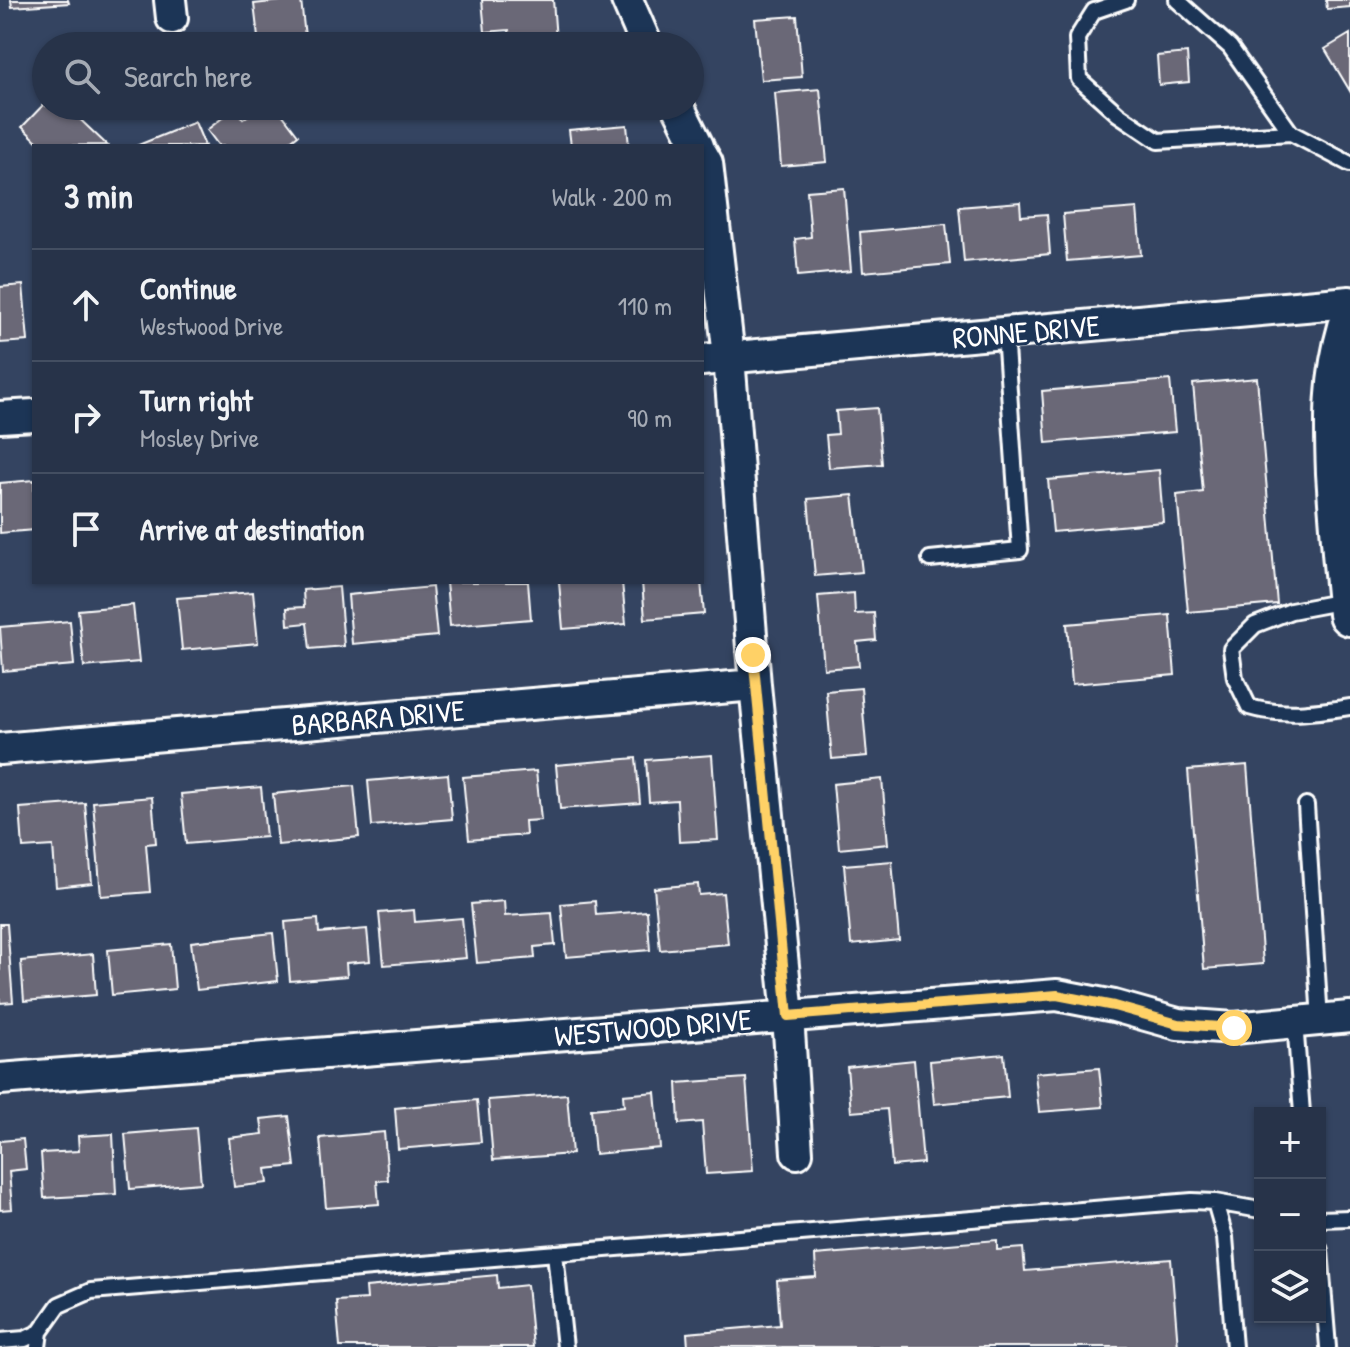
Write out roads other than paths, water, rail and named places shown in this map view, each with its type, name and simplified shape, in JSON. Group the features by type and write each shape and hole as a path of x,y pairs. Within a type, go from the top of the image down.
{"main road":[{"path":"1349,607 1340,516 1344,442 1336,412 1344,381 1342,355 1350,327"}],"street":[{"path":"627,0 641,32"},
{"path":"685,120 697,144"},
{"path":"704,158 707,163 715,358 755,685 788,1016 797,1153"},
{"name":"RONNE DRIVE","path":"715,358 1350,302"},
{"path":"0,417 32,415"},
{"name":"BARBARA DRIVE","path":"0,749 755,685"},
{"name":"WESTWOOD DRIVE","path":"0,1079 1057,995 1114,1006 1178,1024 1234,1028 1350,1017"}],"lane":[{"path":"1126,0 1094,11 1077,38 1079,79 1118,114 1158,141 1291,133"},
{"path":"1177,0 1230,47 1291,133 1350,164"},
{"path":"930,559 1020,550 1005,333"},
{"path":"1349,607 1291,611 1255,625 1231,649 1235,678 1249,707 1270,713 1310,713 1350,707"},
{"path":"1302,1107 1308,1021 1306,805"},
{"path":"0,1341 39,1339 59,1305 91,1291 1192,1201 1254,1209"},
{"path":"1215,1202 1225,1237 1234,1347"},
{"path":"1326,1219 1350,1218"},
{"path":"1320,1251 1328,1347"},
{"path":"555,1253 565,1347"}]}
